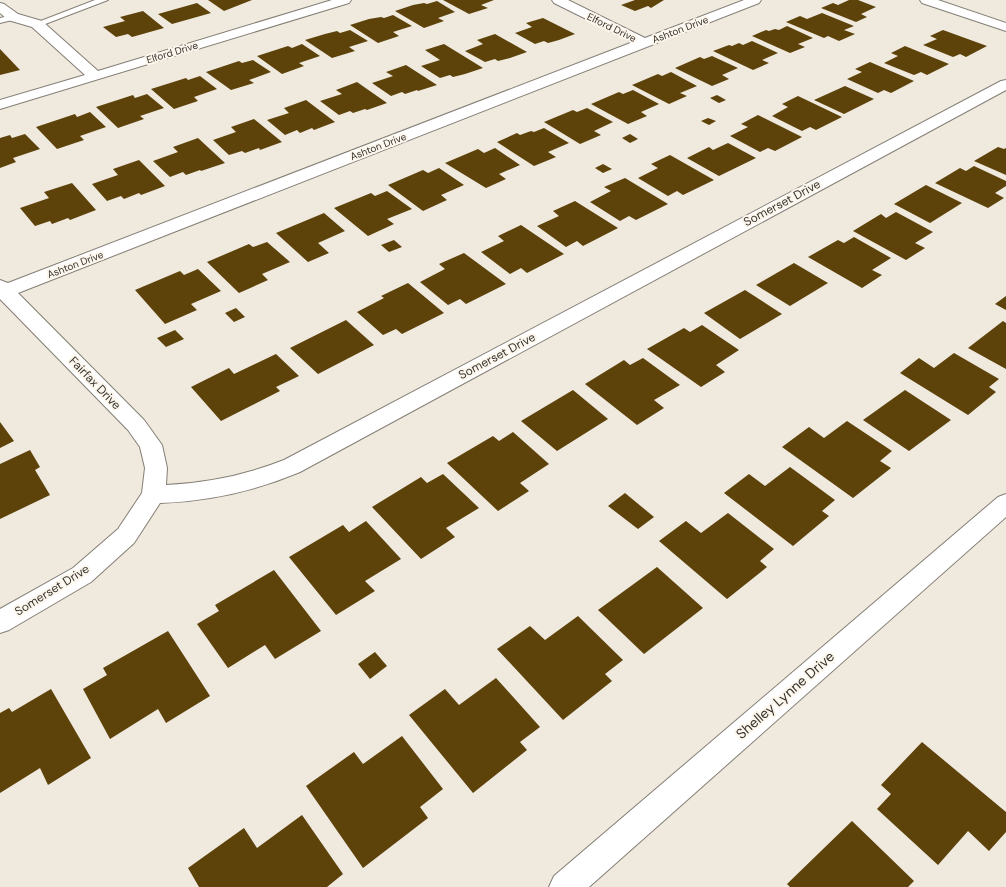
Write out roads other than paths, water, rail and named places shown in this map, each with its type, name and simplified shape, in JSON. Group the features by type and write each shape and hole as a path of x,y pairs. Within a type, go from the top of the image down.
{"street":[{"name":"Elford Drive","path":"0,105 345,0"},
{"name":"Elford Drive","path":"558,0 645,43"},
{"name":"Ashton Drive","path":"2,290 755,0"},
{"path":"926,0 1006,27"},
{"path":"0,7 13,17 37,24 95,76"},
{"name":"Somerset Drive","path":"0,622 82,575 126,536 153,496 201,492 244,484 269,476 292,466 1006,84"},
{"name":"Fairfax Drive","path":"2,290 136,425 151,444 156,468 153,496"},
{"name":"Shelley Lynne Drive","path":"565,887 1006,503"}],"lane":[{"path":"37,24 56,18 82,6 104,0"},
{"path":"0,21 13,17"}]}
